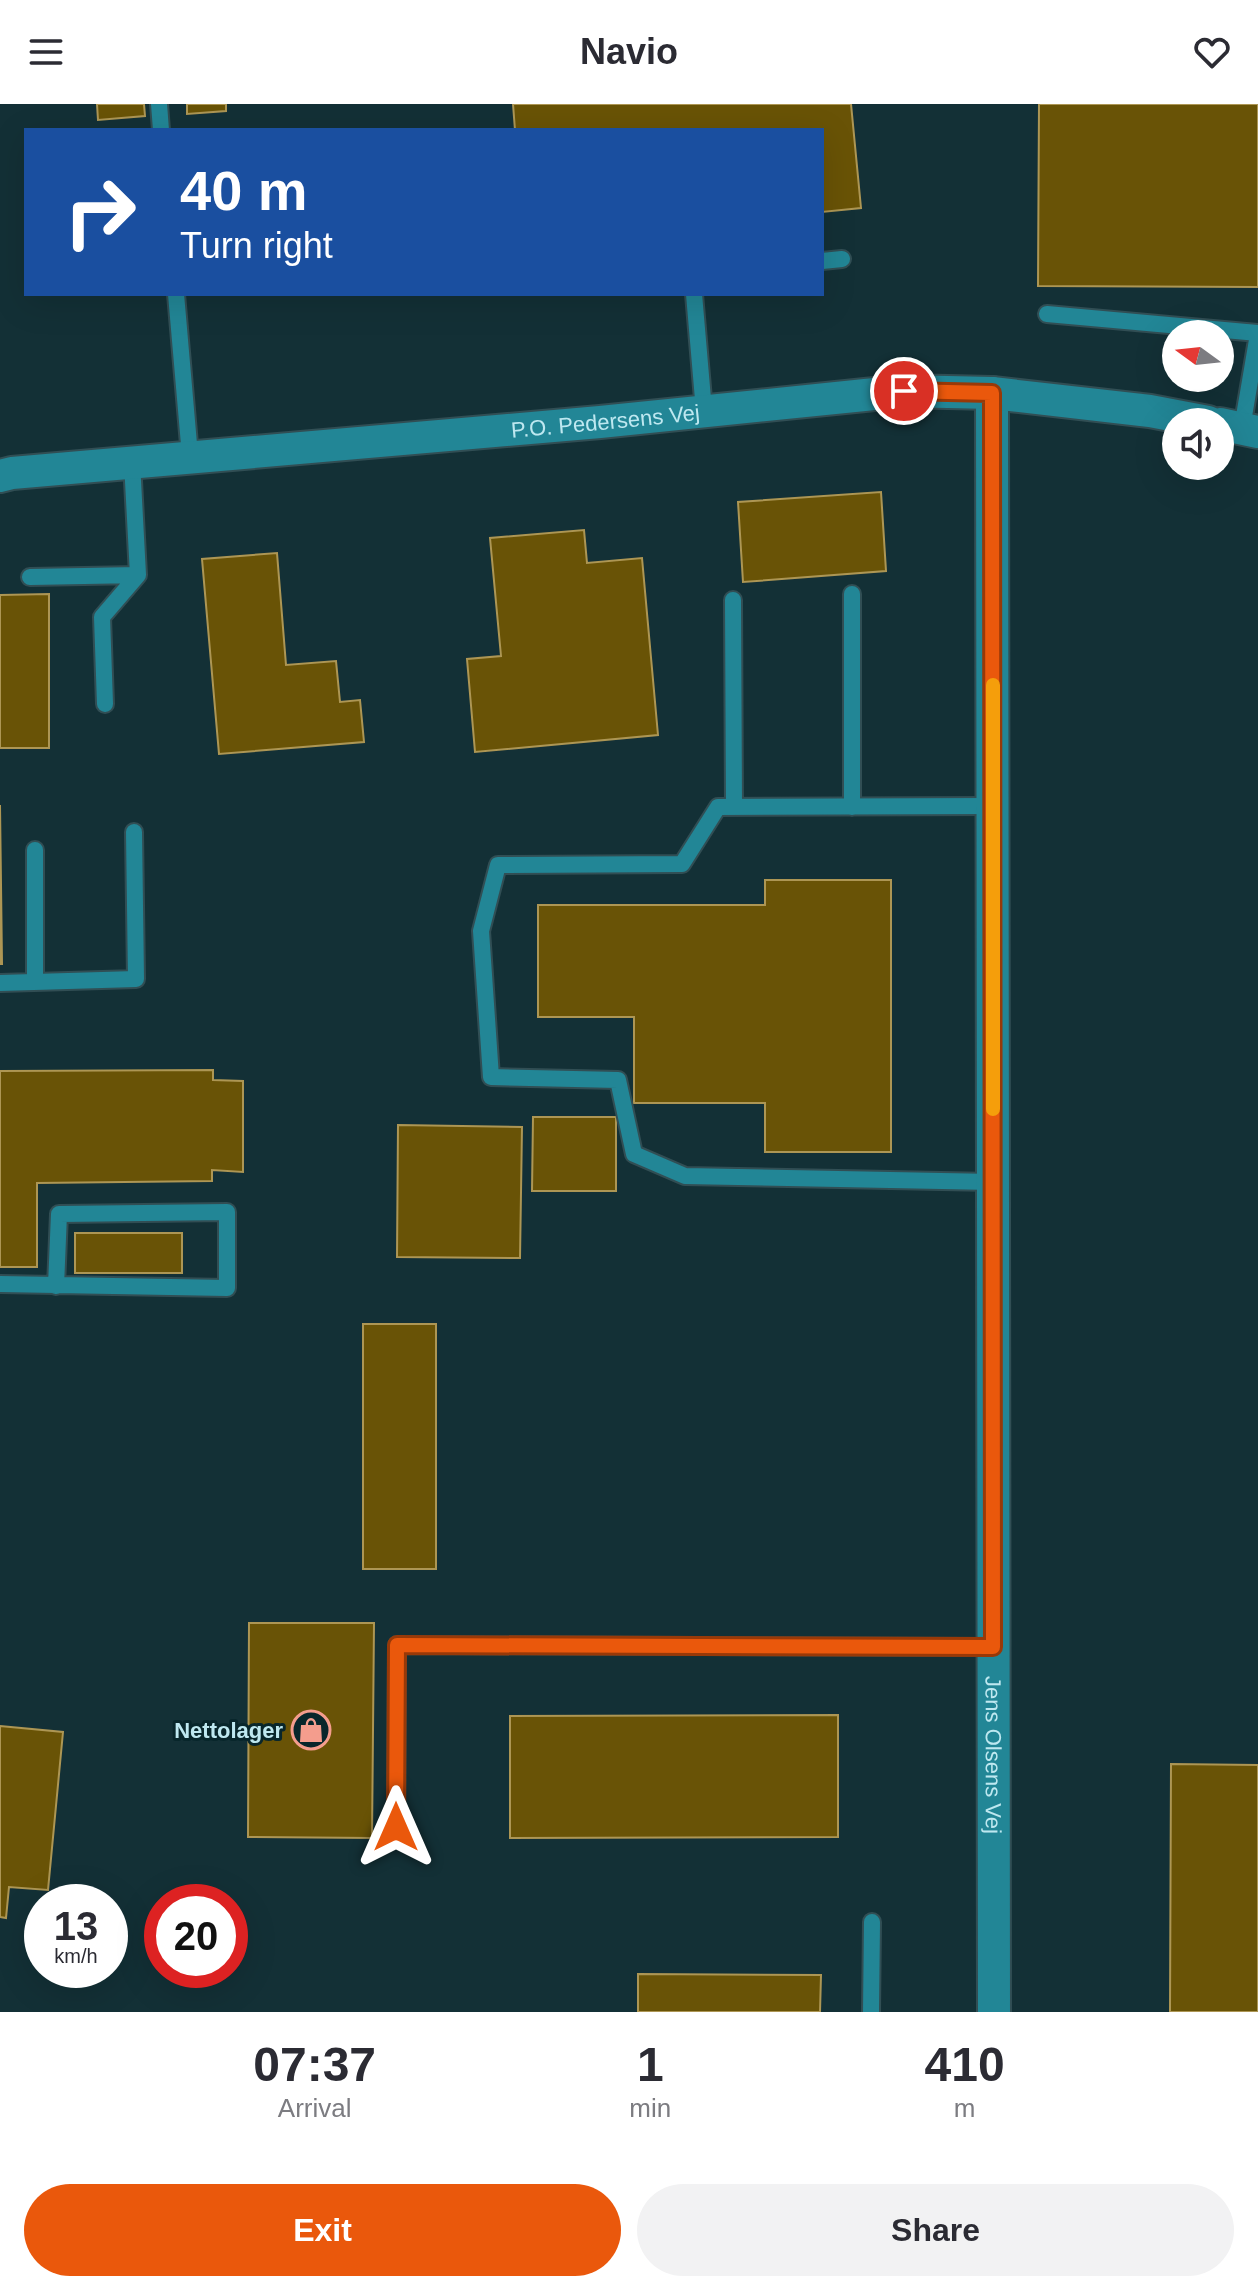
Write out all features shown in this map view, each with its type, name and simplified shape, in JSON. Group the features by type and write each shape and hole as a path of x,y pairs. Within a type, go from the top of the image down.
{"street":[{"name":"P.O. Pedersens Vej","path":"0,476 904,391 992,393 1162,413"},
{"name":"Jens Olsens Vej","path":"992,393 994,2012"}],"lane":[{"path":"159,104 161,128"},
{"path":"824,261 842,259"},
{"path":"176,296 190,456"},
{"path":"694,296 704,411"},
{"path":"1047,314 1258,333 1240,428"},
{"path":"105,704 102,617 138,575 132,462"},
{"path":"30,577 138,575"},
{"path":"852,594 852,807"},
{"path":"733,600 734,807"},
{"path":"993,806 718,807 682,864 498,865 481,931 491,1077 618,1080 634,1154 685,1176 993,1182"},
{"path":"0,983 136,979 134,832"},
{"path":"35,850 35,982"},
{"path":"0,1284 56,1286 227,1288 227,1212 59,1214 56,1286"},
{"path":"396,1827 397,1645 993,1647"},
{"path":"871,2012 872,1922"}],"building":[{"path":"97,104 144,104 145,116 98,120"},
{"path":"187,104 226,104 226,111 187,114"},
{"path":"513,104 851,104 861,208 824,212 824,128 515,128"},
{"path":"1039,104 1258,104 1258,287 1038,286"},
{"path":"881,492 886,571 743,582 738,502"},
{"path":"584,530 587,563 642,558 658,735 475,752 467,659 501,656 490,538"},
{"path":"277,553 286,665 336,661 340,702 360,700 364,742 219,754 202,559"},
{"path":"49,594 49,748 0,748 0,595"},
{"path":"0,805 2,964 0,964"},
{"path":"765,880 891,880 891,1152 765,1152 765,1103 634,1103 634,1017 538,1017 538,905 765,905"},
{"path":"213,1070 213,1080 243,1081 243,1172 212,1170 212,1181 37,1183 37,1267 0,1267 0,1071"},
{"path":"533,1117 616,1117 616,1191 532,1191"},
{"path":"398,1125 522,1127 520,1258 397,1257"},
{"path":"75,1233 182,1233 182,1273 75,1273"},
{"path":"363,1324 436,1324 436,1569 363,1569"},
{"name":"Nettolager","path":"249,1623 374,1623 372,1838 248,1837"},
{"path":"838,1715 838,1837 510,1838 510,1716"},
{"path":"0,1726 63,1732 49,1884 9,1887 6,1918 0,1917"},
{"path":"1171,1764 1258,1765 1258,2012 1170,2012"},
{"path":"638,1974 821,1975 820,2012 638,2012"}],"slow traffic":[{"path":"993,685 993,1109"}],"place":[{"name":"Nettolager","path":"311,1730"}],"route":[{"path":"396,1827 397,1645 993,1647 992,393 904,391"}]}
